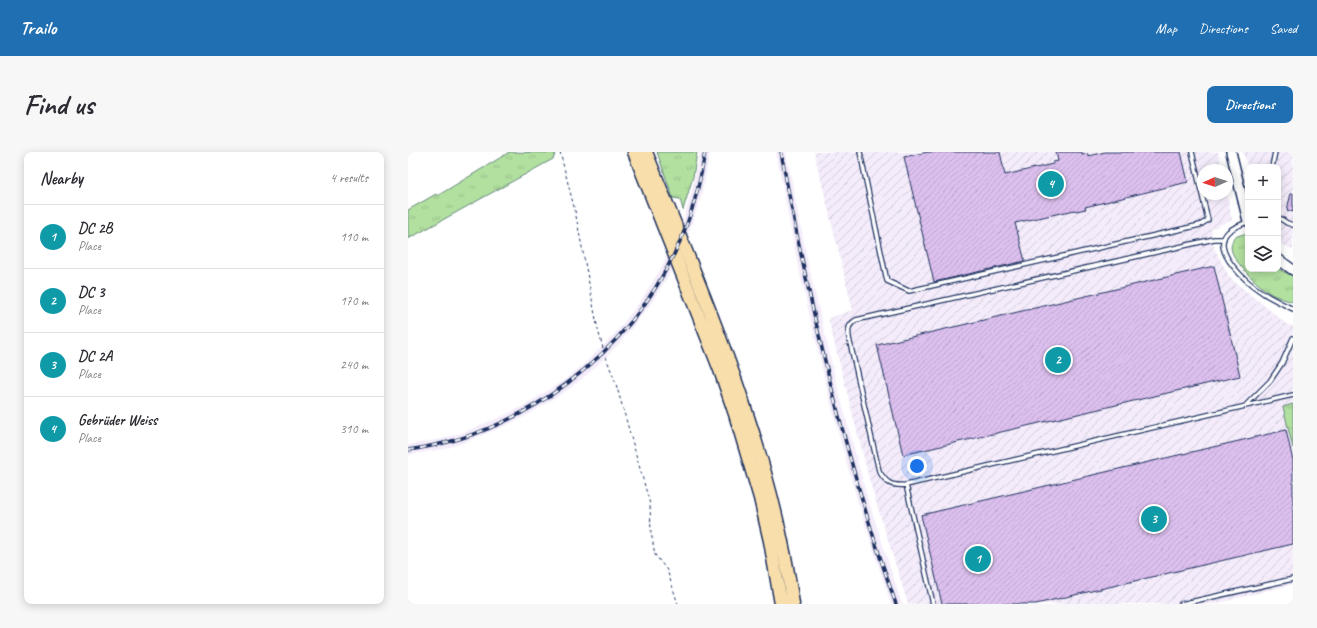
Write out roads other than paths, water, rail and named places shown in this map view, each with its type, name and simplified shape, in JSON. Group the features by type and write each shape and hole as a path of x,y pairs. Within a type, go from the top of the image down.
{"highway":[{"path":"634,152 736,414 760,498 770,541 781,604"},
{"path":"646,152 730,364 749,419 772,496 793,604"}],"main road":[{"path":"1231,152 1245,209"},
{"path":"1281,261 1293,270"}],"lane":[{"path":"860,152 887,281 909,291 1200,225 1208,220 1192,152"},
{"path":"1273,164 1275,152"},
{"path":"1281,219 1293,225"},
{"path":"1245,223 1227,233 1224,239 1224,249 1231,264 1238,273 1263,293 1293,309"},
{"path":"1224,239 1216,238 1206,240 856,320 851,323 848,328 849,338 879,471 885,480 894,486 906,486 1293,395"},
{"path":"1245,406 1270,381 1282,364 1293,338"},
{"path":"906,486 933,604"},
{"path":"1181,604 1293,579"}],"railway":[{"path":"408,450 451,441 492,427 532,407 568,383 601,354 631,322 656,286 677,248 687,225 705,152"},
{"path":"781,152 803,266 844,437 877,549 896,604"}],"place":[{"name":"Gebrüder Weiss","path":"1051,184"},
{"name":"DC 3","path":"1058,360"},
{"name":"DC 2A","path":"1154,519"},
{"name":"DC 2B","path":"978,559"}]}
